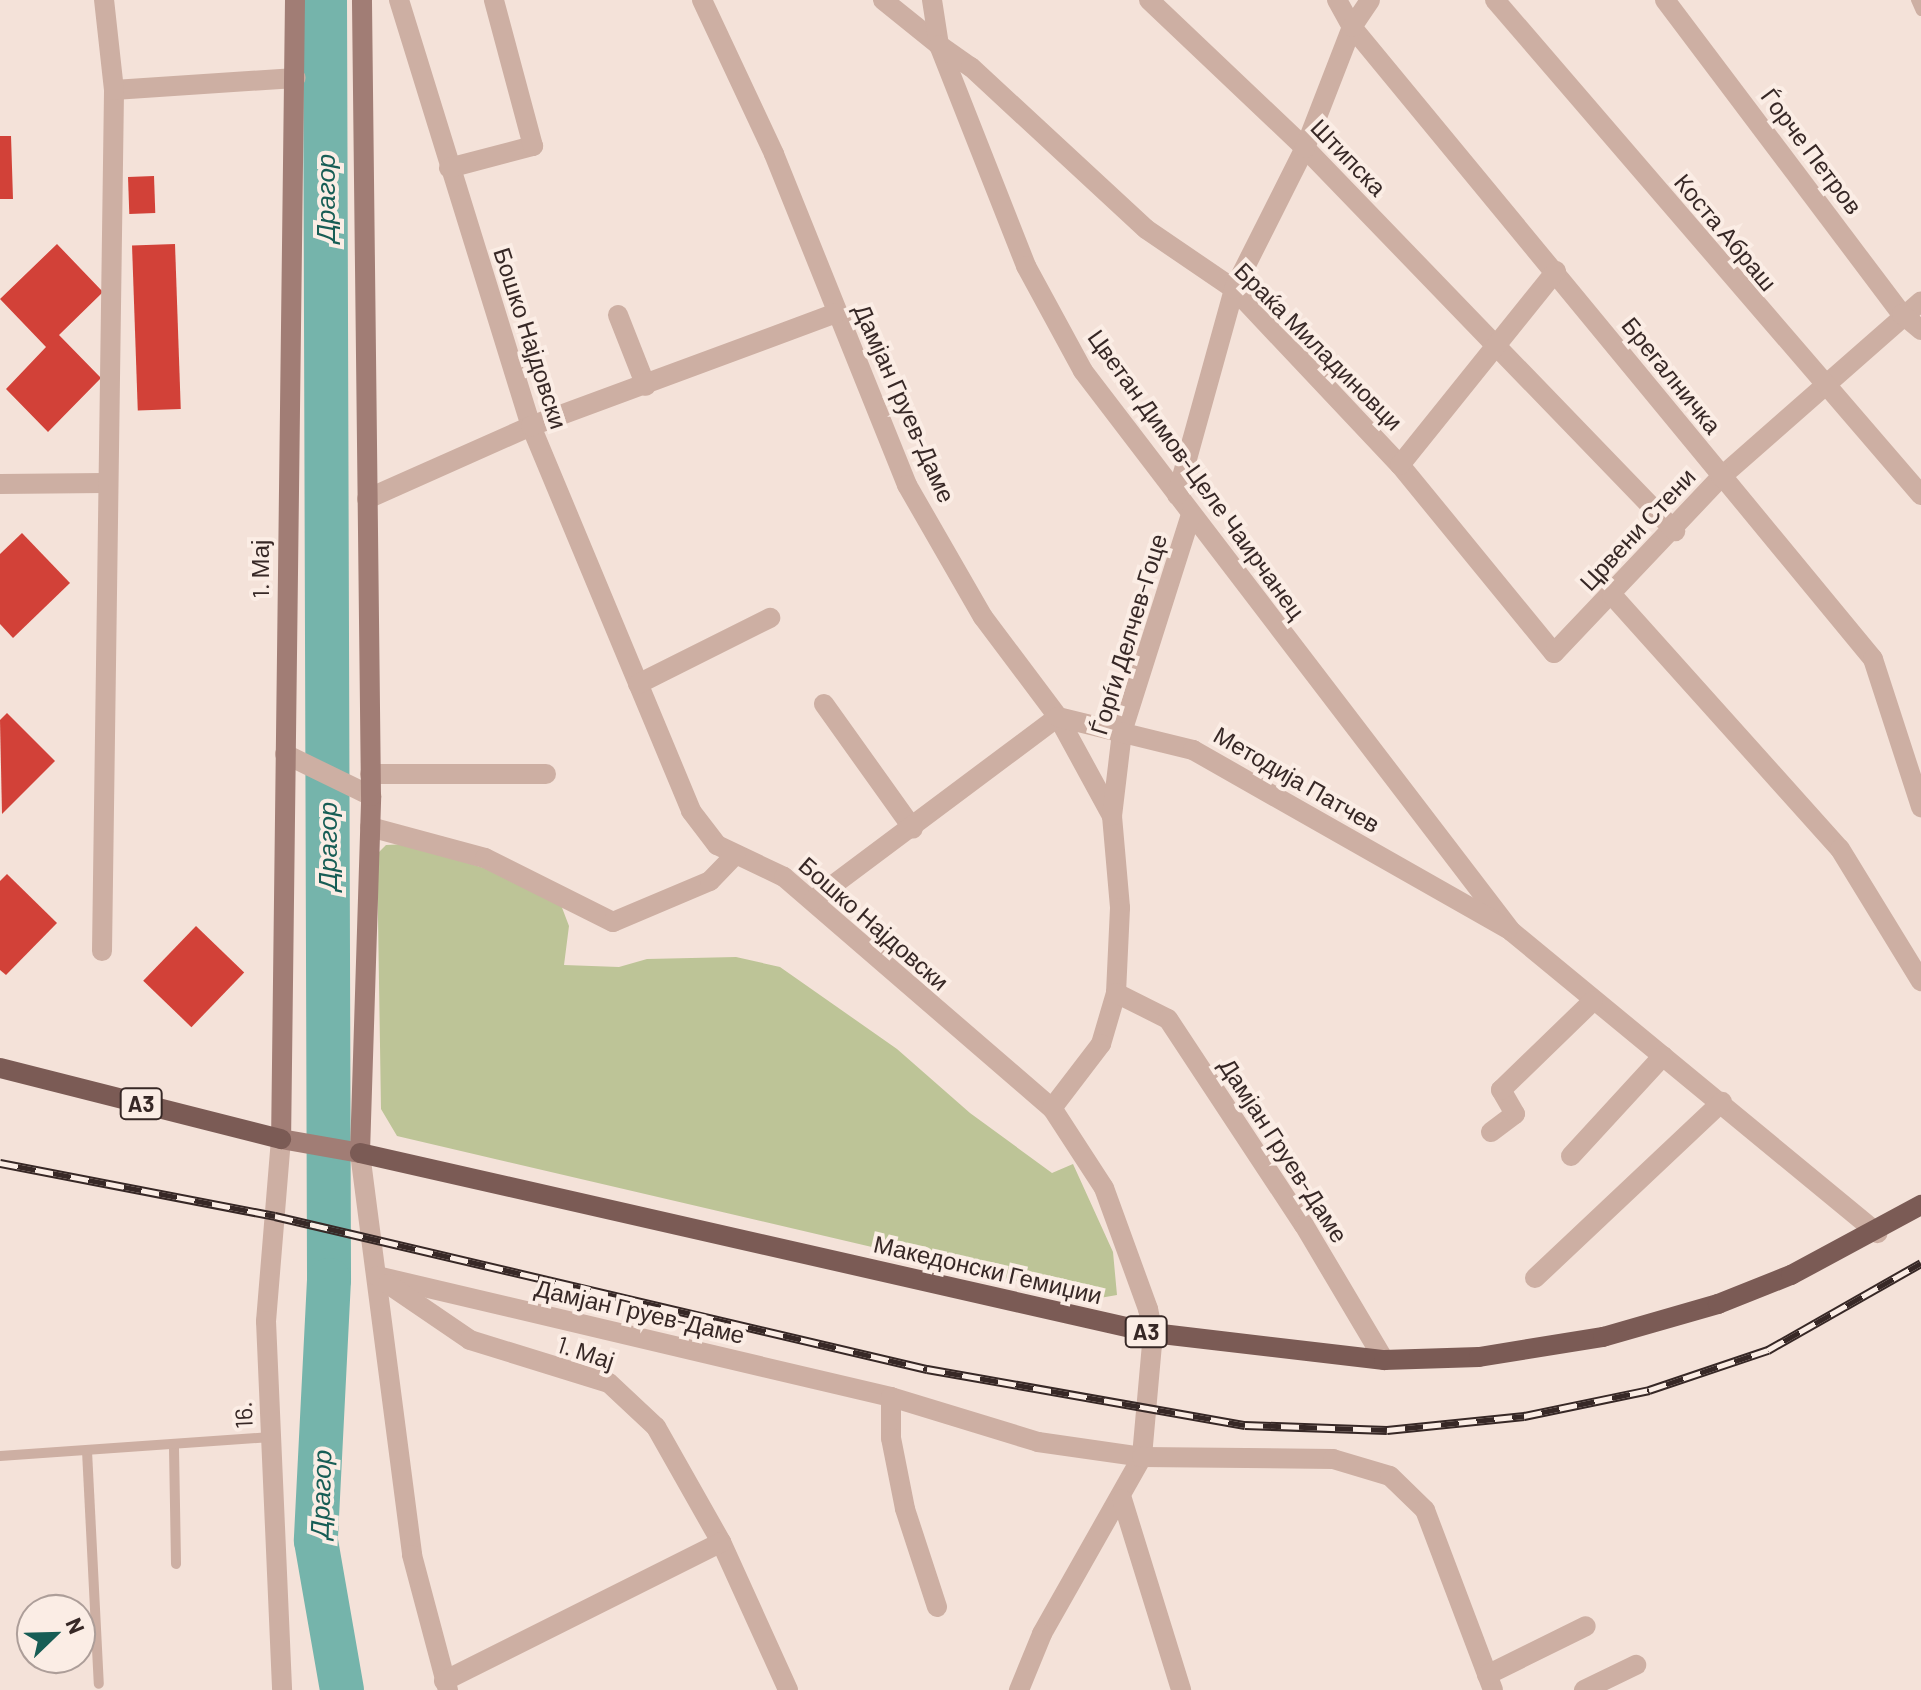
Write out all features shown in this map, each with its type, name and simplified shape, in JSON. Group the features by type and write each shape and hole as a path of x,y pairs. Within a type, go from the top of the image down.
{"main road":[{"name":"A3","path":"0,1068 281,1139"},
{"name":"Македонски Гемиџии","path":"360,1153 1153,1333 1384,1360 1479,1357 1603,1337 1718,1304 1877,1233 1921,1205"}],"street":[{"path":"102,951 104,483 114,90 104,0"},
{"name":"1. Мај","path":"281,1139 292,758 295,0"},
{"name":"Бошко Најдовски","path":"399,0 417,39 449,168 531,426 691,811 717,845 784,877 813,900 866,953 1052,1108"},
{"path":"449,168 533,146 494,0"},
{"name":"Дамјан Груев-Даме","path":"702,0 774,154 907,485 983,617 1058,717 1112,816 1120,908 1116,993 1101,1044 1052,1108"},
{"name":"Цветан Димов-Целе Чаирчанец","path":"883,0 939,45 1026,266 1083,371 1191,515 1471,873 1511,931 1877,1233"},
{"path":"932,0 939,45"},
{"name":"Брегалничка","path":"1337,0 1352,27 1873,659 1921,807"},
{"path":"1177,495 1234,289 1305,148 1352,27 1370,0"},
{"name":"Коста Абраш","path":"1495,0 1821,384 1921,495"},
{"name":"Ѓорче Петров","path":"1665,0 1902,314 1921,330"},
{"path":"365,1 370,774 362,791 370,827 360,1153 412,1555 446,1686 721,1542"},
{"name":"Штипска","path":"1159,3 1305,148 1675,531"},
{"name":"Браќа Миладиновци","path":"939,45 971,67 1146,229 1234,289 1400,465 1554,653"},
{"path":"114,90 296,78"},
{"path":"1400,465 1498,350 1556,271"},
{"name":"Црвени Стени","path":"1554,653 1675,531 1721,477 1821,384 1921,301"},
{"path":"367,499 531,426 646,386 836,313"},
{"path":"618,315 646,386"},
{"path":"0,484 104,483"},
{"name":"Ѓорѓи Делчев-Гоце","path":"1112,816 1122,732 1191,515"},
{"path":"1612,595 1840,849 1921,981"},
{"path":"638,684 770,618"},
{"path":"824,704 913,829"},
{"path":"813,900 913,829 1058,717"},
{"name":"Методија Патчев","path":"1058,717 1193,750 1511,931"},
{"path":"292,758 362,791"},
{"path":"370,774 546,774"},
{"path":"370,827 485,858 613,922 710,881 736,854"},
{"path":"1454,899 1471,873"},
{"name":"Дамјан Груев-Даме","path":"1116,993 1168,1019 1304,1225 1384,1360"},
{"path":"1491,1132 1515,1114 1501,1090 1593,1001"},
{"path":"1571,1156 1663,1056"},
{"path":"1535,1278 1722,1102"},
{"path":"1019,1690 1042,1634 1122,1499 1142,1457 1153,1333 1109,1199 1052,1108"},
{"name":"A3","path":"281,1139 360,1153"},
{"name":"16.","path":"281,1139 266,1321 282,1690"},
{"name":"1. Мај","path":"377,1276 470,1340 609,1383 656,1427 721,1542 788,1690"},
{"name":"Дамјан Груев-Даме","path":"377,1276 891,1397 1038,1442 1142,1457 1333,1459 1390,1476 1425,1510 1490,1682 1586,1626"},
{"path":"891,1397 891,1438 905,1509 937,1607"},
{"path":"1122,1499 1181,1690"},
{"path":"1584,1690 1636,1665"}],"lane":[{"path":"1916,0 1921,11"},
{"path":"0,1456 174,1448 270,1437"},
{"path":"174,1448 176,1564"},
{"path":"87,1451 99,1684"}],"green space":[{"path":"408,844 490,870 561,905 569,926 564,965 619,967 647,959 736,957 780,967 897,1049 970,1113 1052,1173 1073,1164 1113,1252 1117,1295 1094,1299 397,1136 381,1109 377,854 386,845"}],"building":[{"path":"0,136 11,136 13,199 0,199"},
{"path":"154,176 155,213 129,214 128,177"},
{"path":"57,244 103,292 59,335 101,378 48,432 6,389 46,347 0,299"},
{"path":"175,244 181,409 138,410 132,246"},
{"path":"22,533 70,583 13,638 0,624 0,554"},
{"path":"7,713 55,761 2,814 0,720"},
{"path":"7,874 57,923 6,975 0,970 0,881"},
{"path":"196,926 244,973 191,1027 143,981"}],"waterway":[{"name":"Драгор","path":"325,0 329,1280 316,1541 342,1690"}],"railway":[{"path":"0,1163 275,1216 927,1369 1245,1425 1387,1430 1524,1416 1649,1390 1768,1350 1921,1263"}]}
